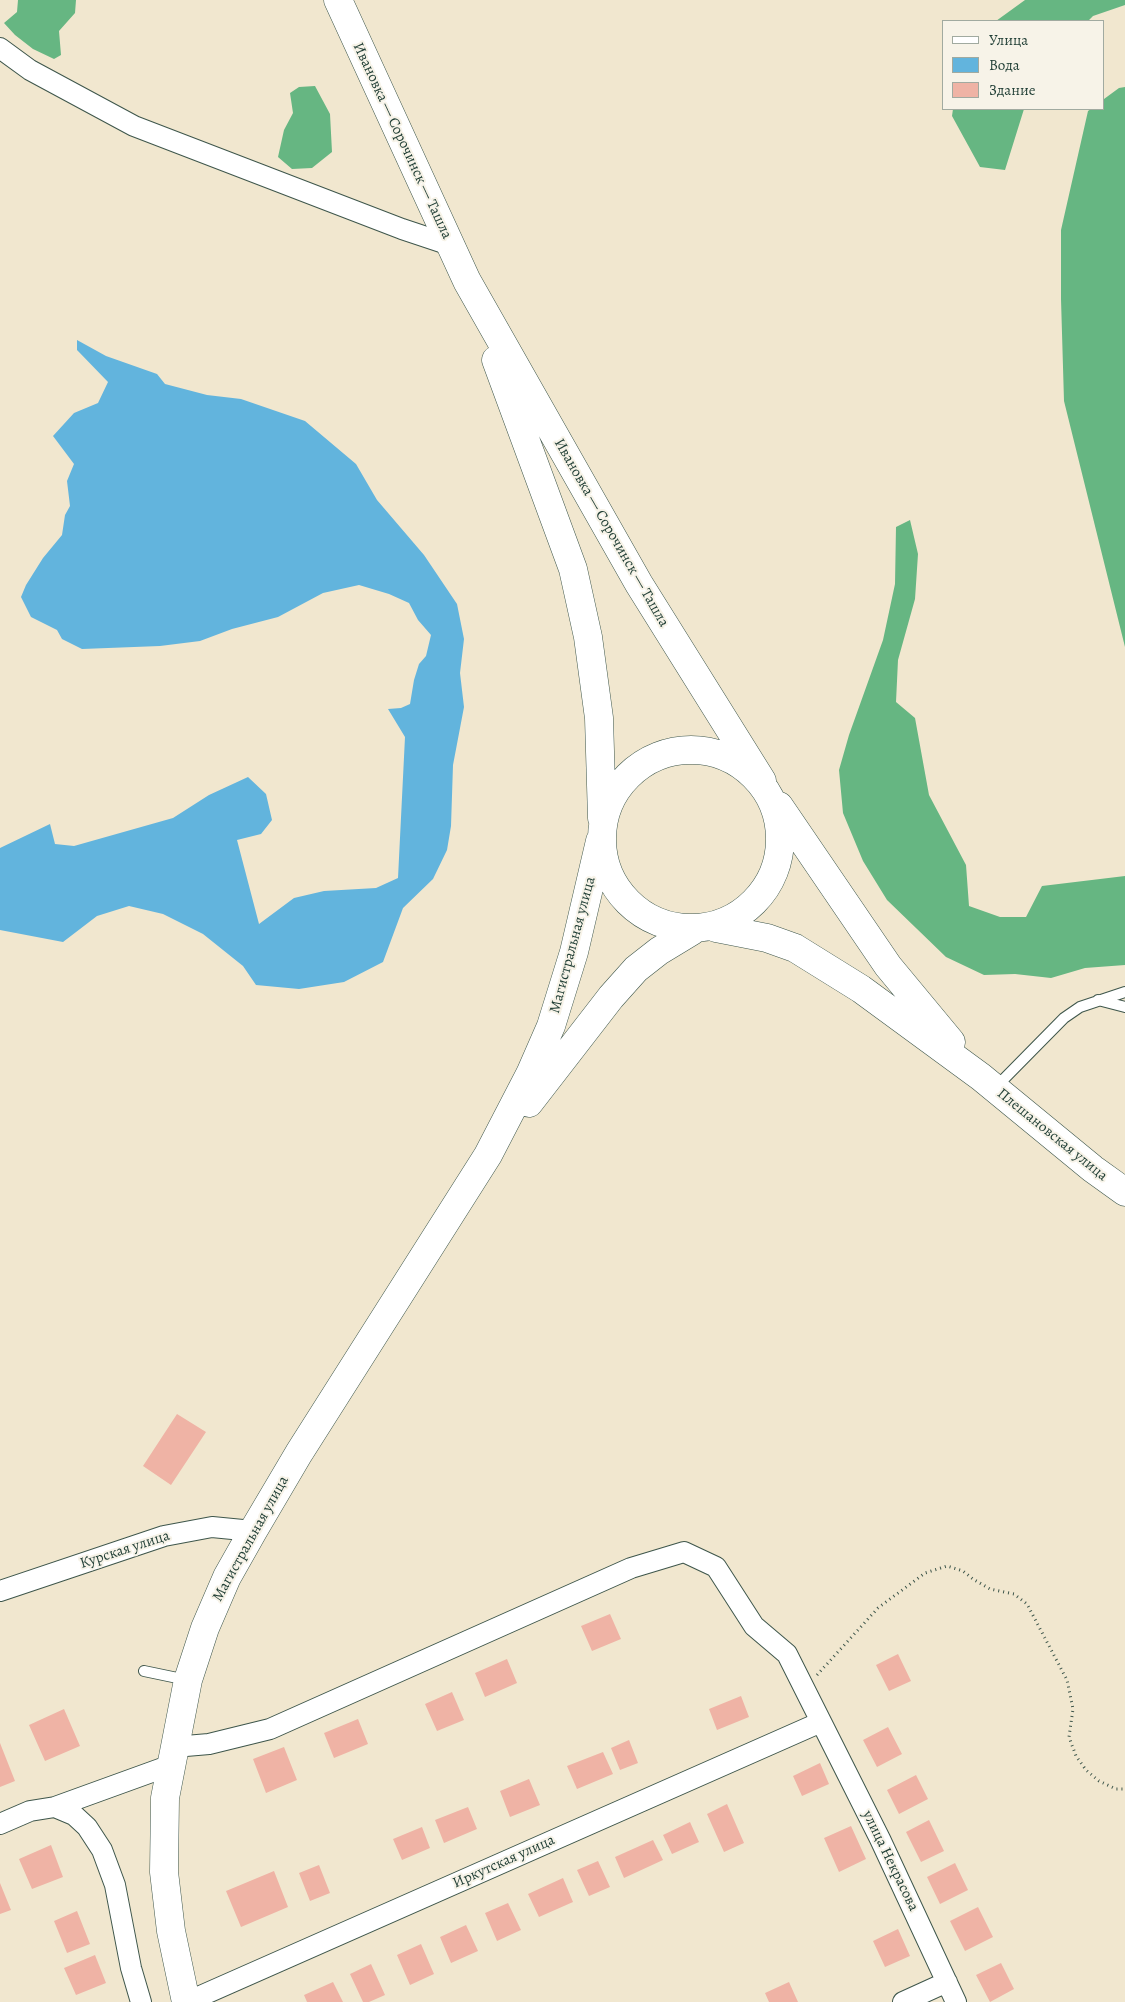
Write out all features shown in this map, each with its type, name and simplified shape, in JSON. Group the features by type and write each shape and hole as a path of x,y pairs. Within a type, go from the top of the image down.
{"main road":[{"name":"Ивановка — Сорочинск — Ташла","path":"338,0 467,281 639,584 768,789 780,828 779,853 772,876 757,897 738,915 704,929 670,926 657,921 632,904 618,888 606,869 601,830 598,718 588,637 573,568 467,281"},
{"path":"601,830 614,793 631,773 649,759 671,751 695,749 718,753 740,764 768,789 888,966 987,1083"},
{"name":"Магистральная улица","path":"187,2002 171,1931 164,1872 165,1798 188,1680 205,1628 227,1577 253,1531 299,1453 488,1155 530,1074 551,1026 574,952 601,830"},
{"path":"704,929 767,938 795,948 861,989 987,1083"},
{"name":"Магистральная улица","path":"488,1155 611,997 636,969 659,951 704,929"},
{"name":"Плешановская улица","path":"987,1083 1093,1169 1125,1192"}],"street":[{"path":"0,48 30,70 134,126 402,229 450,245"},
{"name":"Курская улица","path":"0,1591 164,1536 212,1527 253,1531"},
{"name":"улица Некрасова","path":"0,1824 30,1811 55,1807 173,1756 209,1744 270,1729 631,1568 684,1552 716,1567 754,1626 787,1654 880,1839 956,2002"},
{"name":"Иркутская улица","path":"187,2002 821,1722"},
{"path":"55,1807 74,1815 87,1827 102,1850 115,1885 131,1968 141,2002"},
{"path":"903,2002 946,1982"}],"lane":[{"path":"987,1083 1064,1018 1080,1007 1125,992"},
{"path":"1097,1000 1125,1007"},
{"path":"144,1671 188,1680"}],"path":[{"path":"805,1688 878,1608 925,1573 947,1566 963,1571 990,1589 1014,1594 1027,1604 1067,1680 1074,1709 1069,1737 1076,1756 1086,1770 1099,1781 1116,1789 1125,1788"}],"green space":[{"path":"18,0 76,0 75,13 59,31 61,55 54,59 33,49 15,35 4,23 17,12"},
{"path":"1025,0 1125,0 1125,5 1093,16 1089,20 997,20"},
{"path":"315,86 330,114 332,152 312,168 292,169 278,157 284,130 293,113 290,93 299,87"},
{"path":"1125,87 1125,647 1064,401 1061,299 1061,230 1088,111 1105,110 1105,98 1119,88"},
{"path":"953,110 1024,110 1005,170 980,167 952,116"},
{"path":"910,520 918,554 915,599 898,660 896,702 915,718 929,795 966,865 969,906 1000,917 1026,917 1042,886 1125,876 1125,965 1085,968 1051,978 1015,974 984,975 946,957 887,900 863,861 843,813 839,770 849,735 883,640 895,584 896,527"}],"water":[{"path":"77,340 106,356 157,374 165,384 207,395 241,399 305,421 356,464 377,500 424,555 457,604 464,639 460,673 464,707 453,765 451,826 447,850 433,879 403,908 383,962 344,982 299,989 256,985 243,966 203,934 163,914 129,906 97,916 63,942 0,930 0,848 50,824 55,844 74,846 173,818 209,795 248,777 266,794 272,820 261,834 237,840 259,924 294,898 324,891 376,888 398,878 405,737 388,709 401,708 410,704 414,680 419,664 426,656 431,635 418,620 409,603 389,594 359,585 323,593 278,617 232,629 200,641 160,646 82,649 62,639 57,630 31,617 21,597 26,585 43,558 62,535 65,515 70,506 67,481 74,464 53,436 74,413 98,403 108,382 77,350"}],"building":[{"path":"177,1414 206,1432 171,1485 143,1466"},
{"path":"610,1614 621,1639 592,1651 581,1626"},
{"path":"898,1654 911,1681 889,1691 876,1665"},
{"path":"507,1659 517,1683 485,1697 475,1673"},
{"path":"452,1692 464,1720 437,1731 425,1704"},
{"path":"741,1696 749,1717 717,1730 709,1709"},
{"path":"64,1709 80,1746 45,1761 29,1725"},
{"path":"358,1719 368,1744 334,1758 324,1733"},
{"path":"888,1727 902,1754 877,1767 863,1740"},
{"path":"629,1740 638,1763 620,1770 611,1748"},
{"path":"0,1743 15,1781 0,1787"},
{"path":"284,1747 297,1780 266,1793 253,1759"},
{"path":"603,1752 613,1774 577,1789 567,1766"},
{"path":"820,1763 829,1784 802,1796 793,1776"},
{"path":"916,1775 928,1799 899,1814 887,1790"},
{"path":"529,1779 540,1805 510,1817 500,1791"},
{"path":"727,1804 744,1843 724,1852 707,1814"},
{"path":"468,1807 477,1829 444,1843 435,1820"},
{"path":"929,1820 944,1851 921,1862 906,1832"},
{"path":"690,1822 699,1842 672,1854 663,1835"},
{"path":"851,1826 866,1859 839,1872 824,1838"},
{"path":"422,1827 430,1848 402,1860 393,1839"},
{"path":"653,1840 663,1860 624,1878 615,1857"},
{"path":"51,1845 63,1877 32,1889 19,1859"},
{"path":"598,1861 610,1887 589,1896 577,1870"},
{"path":"955,1863 968,1890 940,1904 927,1877"},
{"path":"319,1865 330,1893 310,1901 299,1873"},
{"path":"274,1871 288,1907 241,1927 226,1891"},
{"path":"563,1878 573,1902 539,1917 528,1894"},
{"path":"0,1883 11,1910 0,1914"},
{"path":"508,1903 521,1930 497,1941 485,1913"},
{"path":"978,1907 993,1937 965,1951 950,1921"},
{"path":"77,1911 90,1944 67,1953 54,1921"},
{"path":"466,1925 478,1951 451,1963 440,1937"},
{"path":"898,1929 910,1956 885,1967 873,1941"},
{"path":"421,1944 434,1974 410,1985 397,1955"},
{"path":"95,1955 106,1983 76,1995 64,1968"},
{"path":"1001,1963 1014,1989 990,2002 976,1975"},
{"path":"371,1964 385,1995 369,2002 363,2002 350,1974"},
{"path":"333,1982 343,2002 307,2002 304,1995"},
{"path":"789,1982 798,2002 769,2002 765,1993"}]}
